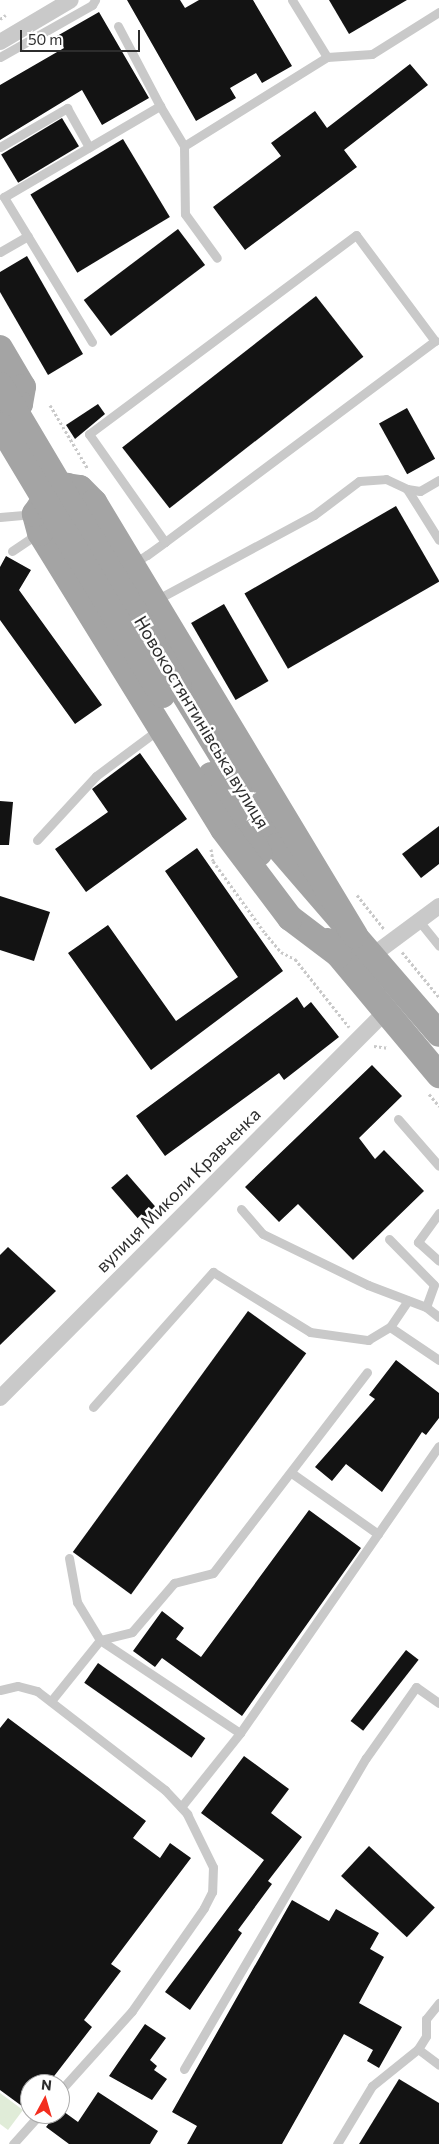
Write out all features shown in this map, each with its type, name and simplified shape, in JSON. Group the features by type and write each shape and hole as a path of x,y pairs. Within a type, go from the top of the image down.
{"main road":[{"path":"0,348 23,387 20,404 0,420"},
{"name":"Новокостянтинівська вулиця","path":"0,385 260,854 339,955 439,1075"},
{"name":"Новокостянтинівська вулиця","path":"0,425 170,691 277,846 355,935 383,948 439,1034"},
{"path":"339,955 290,918 246,865 37,523 41,501 59,487 80,488 94,502 355,935"}],"street":[{"path":"0,42 72,0"},
{"path":"383,948 439,906"},
{"name":"вулиця Миколи Кравченка","path":"0,1398 386,1011"}],"lane":[{"path":"0,57 92,6 95,0"},
{"path":"292,0 327,57"},
{"path":"184,146 327,57 372,54 439,12"},
{"path":"118,26 160,106 184,146 185,214 217,258"},
{"path":"92,342 2,193 89,147 160,106"},
{"path":"0,147 67,108 89,147"},
{"path":"132,564 165,542 434,341 356,235 89,434 165,542"},
{"path":"0,252 28,236"},
{"path":"154,601 314,515 359,481 386,479 407,489 420,491 439,480"},
{"path":"407,489 439,540"},
{"path":"0,516 37,523"},
{"path":"12,551 37,523"},
{"path":"37,840 96,776 161,727"},
{"path":"419,921 439,946"},
{"path":"398,1119 439,1166"},
{"path":"241,1209 263,1234 426,1307 439,1316"},
{"path":"439,1213 418,1242 439,1261"},
{"path":"389,1240 434,1286 426,1307"},
{"path":"93,1407 213,1272 310,1332 368,1340 390,1327 408,1300"},
{"path":"390,1327 439,1360"},
{"path":"51,1701 100,1640 132,1632 174,1583 213,1573 293,1474 368,1372"},
{"path":"182,1807 240,1733 439,1446"},
{"path":"293,1474 378,1534"},
{"path":"69,1558 77,1602 100,1640 240,1733"},
{"path":"0,1690 26,1687 51,1701 182,1807 210,1858 212,1892 132,2011 70,2080"},
{"path":"184,2069 366,1758 416,1687 439,1702"},
{"path":"337,2144 372,2086 418,2049 426,2036 426,2019 439,2003"},
{"path":"418,2049 439,2065"},
{"path":"14,2144 31,2124"}],"path":[{"path":"0,19 6,15"},
{"path":"50,405 72,444"},
{"path":"383,948 439,997"}],"green space":[{"path":"0,2093 20,2108 20,2114 8,2130 0,2124"}],"building":[{"path":"127,0 180,0 185,8 199,0 253,0 292,66 262,83 256,73 230,88 236,98 196,121"},
{"path":"329,0 407,0 349,34"},
{"path":"99,12 149,98 102,125 82,90 0,140 0,85 64,48 57,36"},
{"path":"410,64 428,85 344,150 357,167 245,250 213,207 281,156 271,143 315,111 327,128"},
{"path":"62,118 79,146 18,183 1,155"},
{"path":"123,139 170,217 77,273 30,195"},
{"path":"178,229 205,265 111,336 84,300"},
{"path":"27,256 83,354 48,375 0,292 0,272"},
{"path":"316,296 363,357 170,508 122,447"},
{"path":"98,404 105,414 75,439 66,425"},
{"path":"407,408 435,459 407,474 379,424"},
{"path":"396,506 439,582 288,669 244,594"},
{"path":"6,556 31,570 19,590 102,705 75,724 0,620 0,567"},
{"path":"224,604 268,681 236,700 191,623"},
{"path":"140,753 187,819 86,892 55,849 108,812 92,789"},
{"path":"0,801 13,802 9,845 0,845"},
{"path":"439,826 439,864 421,878 402,854"},
{"path":"197,848 283,971 151,1070 68,953 108,925 176,1021 238,977 165,871"},
{"path":"0,896 50,912 34,961 0,950"},
{"path":"297,997 304,1008 311,1002 339,1037 284,1080 279,1073 165,1156 136,1116"},
{"path":"372,1065 402,1096 359,1138 375,1159 384,1150 424,1191 353,1260 298,1204 279,1222 245,1187"},
{"path":"127,1174 161,1213 145,1227 111,1188"},
{"path":"8,1247 56,1291 0,1345 0,1255"},
{"path":"248,1311 306,1353 131,1594 73,1552"},
{"path":"396,1360 439,1393 439,1418 426,1435 422,1432 382,1492 346,1464 332,1481 315,1467 375,1399 369,1395"},
{"path":"309,1510 361,1548 242,1716 162,1658 155,1667 133,1651 162,1611 184,1628 176,1639 201,1657"},
{"path":"406,1650 419,1660 363,1731 351,1721"},
{"path":"98,1663 205,1738 192,1758 84,1683"},
{"path":"8,1718 146,1821 133,1838 160,1858 170,1843 191,1858 111,1964 121,1971 84,2020 92,2027 56,2074 20,2074 20,2105 0,2090 0,1728"},
{"path":"244,1756 289,1789 271,1813 302,1837 268,1881 272,1884 238,1930 242,1933 190,2010 165,1992 264,1860 201,1813"},
{"path":"369,1846 435,1907 407,1937 341,1876"},
{"path":"292,1900 329,1921 336,1909 379,1933 370,1949 384,1957 359,2003 402,2027 379,2068 367,2061 373,2050 344,2034 282,2144 187,2144 197,2126 172,2112"},
{"path":"145,2024 166,2038 150,2060 157,2066 154,2070 167,2079 152,2100 109,2076"},
{"path":"399,2079 439,2103 439,2144 359,2144"},
{"path":"98,2092 158,2131 150,2144 69,2144 46,2127 48,2124 70,2124 70,2116 78,2122"}]}
